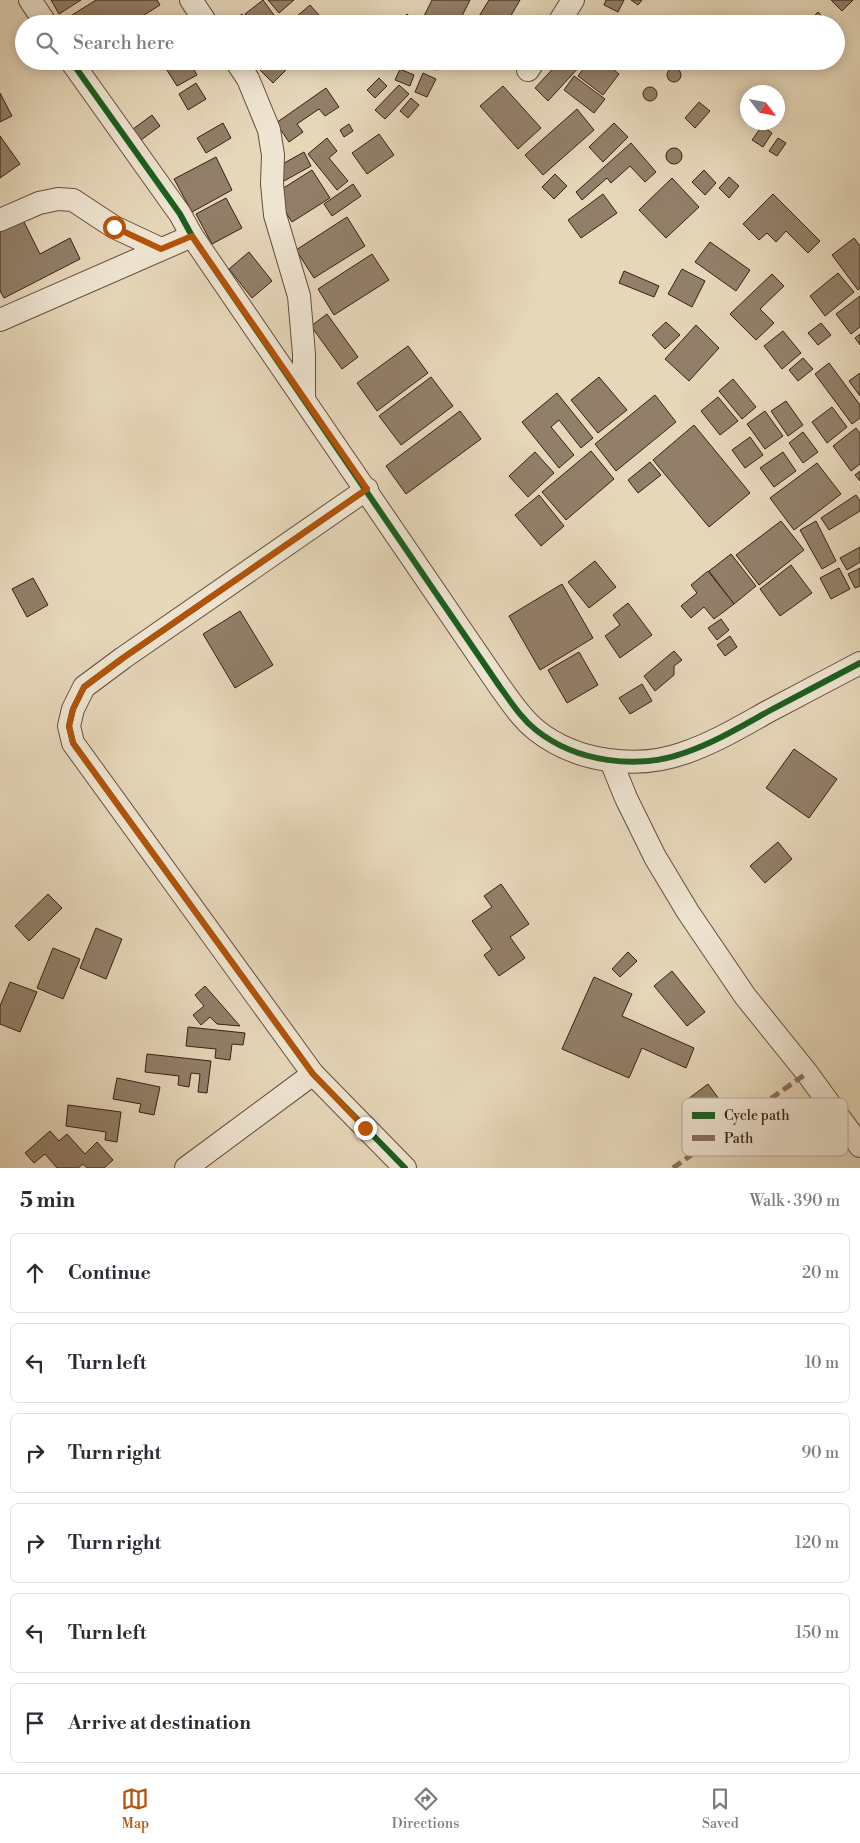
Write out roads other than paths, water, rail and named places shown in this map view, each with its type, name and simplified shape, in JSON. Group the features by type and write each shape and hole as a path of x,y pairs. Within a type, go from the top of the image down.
{"street":[{"path":"30,0 40,15"},
{"path":"191,0 201,15"},
{"path":"564,15 573,0"},
{"path":"77,70 180,214 192,236 367,489 500,686 525,720 549,739 589,756 611,761 637,761 684,753 731,732 860,663"},
{"path":"242,70 248,79 269,130 273,155 272,184 275,214 299,296 304,354 304,397"},
{"path":"0,220 39,203 73,200 114,227 161,249"},
{"path":"0,320 192,236"},
{"path":"367,489 84,687 73,709 69,726 73,743 313,1074 405,1168"},
{"path":"611,761 626,798 655,857 688,912 745,996 825,1098"},
{"path":"186,1168 313,1074"},
{"path":"848,1129 860,1146"}]}
